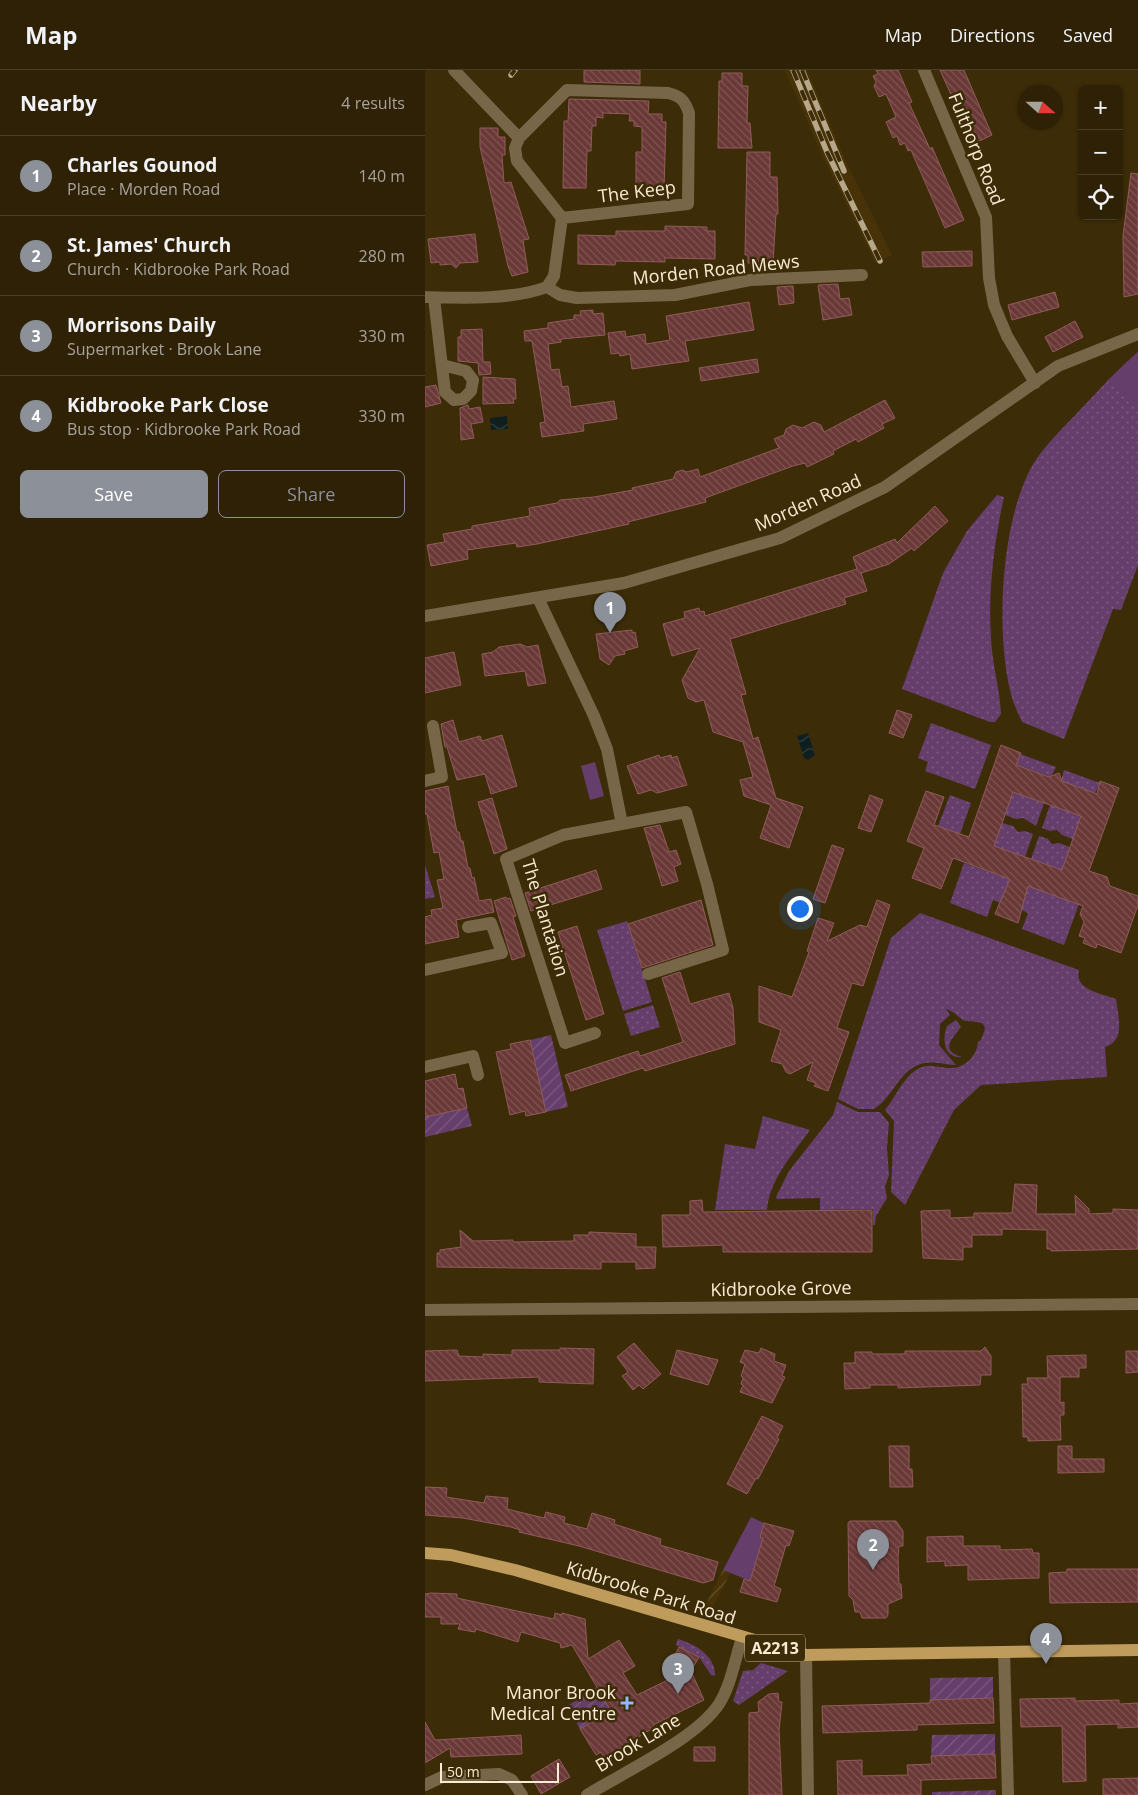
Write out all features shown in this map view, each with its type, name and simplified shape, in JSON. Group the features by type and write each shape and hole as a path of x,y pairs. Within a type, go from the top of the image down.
{"main road":[{"name":"Kidbrooke Park Road","path":"425,1553 451,1555 515,1570 742,1638 805,1654 1138,1650"}],"street":[{"path":"442,365 430,298 485,297 536,291 547,287 554,276 562,218 517,161 515,148 519,138 454,70"},
{"name":"Fulthorp Road","path":"924,70 985,217 989,278 994,305 1007,336 1035,383"},
{"name":"The Keep","path":"519,138 567,90 668,93 677,95 686,102 689,113 688,204 562,218"},
{"name":"Morden Road Mews","path":"547,287 560,295 577,298 665,296 750,280 862,276"},
{"name":"Morden Road","path":"425,616 625,582 780,538 885,487 1058,366 1138,334"},
{"path":"538,598 594,716 607,749 622,824"},
{"path":"425,781 442,777 433,726"},
{"name":"The Plantation","path":"595,1033 565,1043 506,859 563,835 686,812 707,884 723,950 648,974"},
{"path":"425,970 502,954 491,923 468,927"},
{"path":"425,1066 473,1056 477,1075"},
{"name":"Kidbrooke Grove","path":"425,1310 1138,1304"},
{"name":"Brook Lane","path":"587,1795 689,1735 705,1722 720,1703 727,1687 742,1638"},
{"path":"1005,1652 1008,1795"},
{"path":"805,1654 808,1795"},
{"path":"425,1785 442,1777 499,1774 511,1780 522,1795"}],"shaded area":[{"path":"785,70 807,70 847,164 892,255 876,263 821,153"},
{"path":"1138,352 1138,565 1121,610 1113,609 1064,739 1022,722 1012,697 1006,669 1002,609 1004,578 1013,517 1032,466 1048,444 1115,373"},
{"path":"1138,352 1138,408 1107,381"},
{"path":"997,495 1004,497 993,567 990,620 1001,714 995,722 990,722 902,689 943,573 967,531"},
{"path":"931,723 991,745 975,789 925,771 928,762 918,758"},
{"path":"1020,754 1056,767 1051,777 1017,765"},
{"path":"595,762 604,796 590,800 581,766"},
{"path":"1064,770 1100,783 1095,793 1061,781"},
{"path":"1013,792 1044,803 1036,826 1023,818 1016,819 1005,815"},
{"path":"950,795 971,803 960,834 938,826"},
{"path":"1050,805 1081,816 1073,839 1062,835 1057,830 1050,831 1042,828"},
{"path":"1002,823 1013,826 1018,832 1025,831 1033,834 1025,857 994,846"},
{"path":"1039,836 1048,839 1052,844 1059,843 1070,847 1062,870 1031,859"},
{"path":"964,863 1010,879 1001,903 993,900 987,917 950,903"},
{"path":"425,865 435,897 425,899"},
{"path":"1028,886 1079,904 1064,945 1022,929 1028,913 1019,909"},
{"path":"920,913 1079,970 1081,982 1090,990 1116,999 1119,1027 1116,1039 1112,1044 1105,1047 1107,1077 981,1085 954,1110 905,1205 891,1192 894,1121 885,1110 903,1083 921,1067 953,1068 970,1060 978,1042 982,1038 984,1025 978,1022 963,1020 946,1009 950,1015 940,1024 939,1045 956,1065 925,1063 916,1066 903,1076 881,1104 874,1109 858,1109 838,1099 891,938"},
{"path":"627,921 652,1002 623,1011 597,930"},
{"path":"653,1005 660,1027 631,1036 624,1014"},
{"path":"956,1020 961,1027 952,1039 949,1047 951,1051 962,1057 951,1055 945,1047 945,1031 947,1026"},
{"path":"551,1035 568,1107 546,1112 530,1040"},
{"path":"837,1102 858,1112 880,1112 889,1123 887,1148 889,1175 885,1187 887,1198 876,1216 875,1225 873,1225 873,1209 820,1210 820,1198 777,1199 776,1197 789,1171 833,1115"},
{"path":"467,1108 472,1126 425,1137 425,1117"},
{"path":"763,1116 810,1130 777,1178 772,1188 767,1210 715,1210 725,1144 755,1149"},
{"path":"751,1517 764,1523 760,1537 763,1538 750,1581 723,1570"},
{"path":"723,1570 730,1574 711,1610 704,1608"},
{"path":"678,1639 691,1644 708,1657 712,1662 715,1676 711,1675 699,1657 676,1645"},
{"path":"761,1663 788,1671 739,1705 733,1701 743,1671 753,1670"},
{"path":"993,1677 993,1698 930,1700 930,1678"},
{"path":"597,1687 611,1711 580,1729 567,1706"},
{"path":"995,1734 995,1754 931,1756 932,1735"},
{"path":"996,1790 996,1795 932,1795 932,1792"}],"water":[{"path":"507,416 508,429 491,430 490,418"},
{"path":"808,733 815,755 808,760 804,758 797,736"}],"building":[{"path":"584,70 640,70 640,84 584,82"},
{"path":"876,70 898,70 912,102 909,103 930,149 932,147 964,220 945,228 911,150 908,151 905,143 900,145 897,136 893,138 886,122 896,117 886,94 879,97 874,86 876,82 873,76 878,74"},
{"path":"940,70 964,70 992,135 973,144"},
{"path":"722,73 742,73 742,86 748,86 747,123 750,123 752,148 718,148 719,81 722,81"},
{"path":"569,99 649,101 648,114 662,114 662,122 666,122 664,190 636,189 636,152 642,152 642,127 634,126 634,121 629,121 630,114 603,113 603,118 596,117 596,126 592,126 591,151 587,151 586,188 563,188 564,121 568,121"},
{"path":"480,128 498,128 498,137 505,137 505,155 502,155 504,183 511,182 529,239 523,240 528,272 512,276 508,266 480,147"},
{"path":"747,152 770,152 770,177 777,177 778,214 776,214 773,264 748,263 748,255 745,255"},
{"path":"1131,173 1138,174 1138,294 1124,297 1123,236"},
{"path":"665,226 707,227 707,231 715,231 715,259 665,258 665,262 616,261 615,265 578,264 578,235 616,236 616,231 665,231"},
{"path":"475,234 478,262 460,263 456,268 451,264 440,265 440,262 431,263 428,239"},
{"path":"972,251 972,266 923,267 922,252"},
{"path":"838,284 840,299 849,298 852,315 823,320 818,285"},
{"path":"793,286 794,303 779,305 777,287"},
{"path":"1055,292 1059,307 1012,320 1008,305"},
{"path":"749,302 754,330 685,341 689,361 632,369 630,354 620,356 619,353 611,354 608,333 625,331 626,337 645,334 646,344 670,340 666,316"},
{"path":"593,310 593,314 603,313 605,335 561,339 561,342 548,344 551,370 559,369 562,387 568,386 571,407 614,401 617,419 583,424 584,431 542,437 540,423 545,422 532,341 525,341 524,331 548,328 548,323 574,319 574,315 581,315 580,311"},
{"path":"1075,321 1083,337 1053,352 1045,337"},
{"path":"482,329 483,362 490,362 491,374 479,375 478,363 458,361 458,337 461,337 461,330"},
{"path":"757,359 759,372 701,381 699,368"},
{"path":"483,377 515,379 516,399 513,399 514,403 483,404"},
{"path":"436,385 441,403 425,407 425,387"},
{"path":"885,400 895,418 882,424 884,428 858,442 856,439 833,451 834,454 807,467 805,463 793,466 705,498 706,502 628,522 629,524 537,544 517,547 516,543 467,550 468,559 431,566 427,545 445,542 443,534 472,529 472,526 530,516 529,508 557,503 560,500 594,497 633,490 632,488 673,479 676,472 683,470 686,472 698,469 700,477 779,448 774,439 784,435 786,429 793,425 802,428 814,422 821,425 824,432"},
{"path":"468,405 469,409 480,407 483,422 471,424 474,438 461,440 460,408"},
{"path":"935,506 948,521 914,551 912,548 889,564 861,573 867,591 844,598 846,604 730,639 746,694 741,695 753,739 758,737 776,798 803,807 789,848 760,838 771,805 744,796 740,780 753,777 743,742 713,732 704,700 696,702 688,698 682,680 700,648 672,656 663,624 685,618 684,612 699,608 700,612 704,611 705,616 857,569 853,557 895,539 897,543"},
{"path":"632,630 632,633 635,632 638,647 624,651 625,654 615,656 609,665 600,659 596,634"},
{"path":"520,644 527,647 538,645 546,683 528,686 525,671 485,676 482,654 493,652 499,647"},
{"path":"454,652 461,685 425,693 425,658"},
{"path":"897,710 912,715 903,738 889,733"},
{"path":"453,720 459,742 480,736 482,741 502,735 517,786 491,794 485,774 457,780 447,747 445,747 441,724"},
{"path":"1001,745 1021,753 1016,765 1049,777 1059,773 1062,781 1097,794 1100,781 1119,788 1089,871 1107,877 1110,886 1138,896 1138,905 1121,953 1097,944 1096,948 1083,943 1085,938 1079,936 1084,922 1080,914 1083,906 1028,886 1018,923 995,914 1010,879 953,858 941,889 912,878 924,848 907,841 926,791 944,797 934,825 969,837","holes":["1013,792 1081,816 1062,870 994,846"]},
{"path":"659,755 660,758 671,755 672,758 677,756 687,785 657,793 651,790 638,794 627,766"},
{"path":"448,786 457,832 459,832 461,841 463,841 468,868 470,868 472,878 474,877 479,901 491,899 494,912 456,920 459,937 425,944 425,917 432,915 431,910 443,908 437,880 444,879 439,852 434,853 427,814 425,814 425,791"},
{"path":"870,795 883,800 871,832 858,828"},
{"path":"492,798 507,849 494,854 478,802"},
{"path":"660,825 669,852 676,850 681,864 674,867 678,881 662,886 644,828"},
{"path":"832,845 844,849 825,903 813,899"},
{"path":"596,870 602,889 531,911 525,893"},
{"path":"506,897 507,899 510,898 516,916 513,917 525,956 512,960 494,901"},
{"path":"701,900 713,945 642,968 628,924"},
{"path":"877,900 890,905 863,986 852,983 837,1028 849,1032 828,1091 814,1086 816,1083 807,1080 813,1062 790,1074 786,1072 782,1064 771,1061 781,1030 759,1022 759,986 792,997 809,952 807,951 818,918 834,923 827,941 860,925 867,927"},
{"path":"577,926 604,1014 586,1020 558,932"},
{"path":"680,972 690,1004 729,993 733,1008 735,1044 645,1071 643,1068 571,1091 565,1075 638,1051 640,1056 683,1042 662,978"},
{"path":"530,1040 546,1112 526,1116 525,1111 510,1115 496,1052 511,1049 510,1044"},
{"path":"455,1074 458,1089 463,1088 467,1108 425,1117 425,1081"},
{"path":"1015,1184 1037,1185 1036,1214 1076,1214 1075,1195 1089,1209 1089,1214 1113,1213 1113,1209 1138,1210 1138,1249 1051,1251 1051,1249 1047,1249 1047,1230 1002,1229 1002,1235 972,1235 972,1247 963,1247 963,1260 923,1258 921,1211 950,1210 950,1218 974,1217 974,1213 1012,1213"},
{"path":"702,1200 703,1212 872,1210 872,1252 723,1252 723,1245 663,1247 662,1215 690,1215 690,1201"},
{"path":"460,1230 473,1241 513,1240 513,1242 574,1241 574,1235 589,1235 589,1232 636,1234 636,1247 656,1247 655,1268 636,1269 636,1262 601,1262 601,1269 437,1267 437,1253 440,1253 440,1250 461,1247"},
{"path":"634,1343 661,1374 643,1389 639,1385 633,1390 622,1376 628,1372 617,1357"},
{"path":"985,1347 991,1356 991,1375 981,1375 980,1385 898,1388 898,1385 870,1385 870,1388 845,1389 844,1363 855,1363 855,1352 905,1354 905,1351 981,1351"},
{"path":"560,1348 594,1349 593,1384 539,1382 539,1377 425,1381 425,1351 457,1350 459,1356 483,1357 483,1354 512,1355 512,1350 560,1350"},
{"path":"761,1348 775,1354 774,1361 786,1365 782,1376 785,1377 772,1403 740,1392 743,1385 741,1384 743,1378 741,1376 745,1364 740,1362 745,1350 759,1353"},
{"path":"677,1350 718,1360 708,1385 670,1374"},
{"path":"1126,1351 1138,1351 1138,1372 1126,1373"},
{"path":"1086,1355 1086,1368 1079,1368 1079,1377 1060,1377 1060,1403 1064,1402 1064,1415 1060,1415 1061,1440 1028,1441 1028,1437 1023,1437 1022,1384 1028,1384 1027,1378 1048,1378 1047,1356"},
{"path":"762,1416 783,1426 777,1438 779,1439 758,1479 756,1478 747,1494 727,1484"},
{"path":"889,1446 909,1446 909,1469 912,1469 913,1487 890,1487"},
{"path":"1058,1446 1072,1446 1072,1459 1104,1459 1104,1472 1058,1473"},
{"path":"425,1487 447,1488 446,1497 484,1503 486,1496 508,1498 507,1509 544,1518 546,1512 565,1517 564,1523 587,1529 592,1513 615,1520 614,1524 661,1539 660,1545 718,1562 713,1580 703,1583 579,1546 519,1532 520,1530 511,1527 463,1518 425,1515"},
{"path":"850,1521 896,1521 903,1531 903,1546 899,1546 898,1557 899,1584 901,1584 902,1598 888,1604 888,1615 886,1618 862,1618 860,1612 855,1612 853,1600 849,1596 848,1523"},
{"path":"764,1523 794,1531 789,1546 786,1545 774,1586 781,1589 777,1602 740,1592 744,1579 750,1581 763,1538 760,1537"},
{"path":"963,1536 963,1546 1000,1546 1000,1550 1032,1549 1033,1553 1039,1553 1039,1578 968,1580 968,1565 945,1566 945,1561 927,1562 927,1537"},
{"path":"1067,1569 1138,1569 1138,1602 1050,1603 1049,1573 1067,1572"},
{"path":"425,1594 457,1594 457,1598 554,1619 555,1613 562,1615 562,1613 585,1619 588,1659 619,1640 635,1666 623,1673 637,1695 688,1670 672,1661 679,1647 699,1657 691,1671 704,1700 653,1725 655,1727 604,1758 601,1752 596,1755 580,1729 611,1711 572,1645 561,1648 560,1643 521,1632 518,1642 476,1629 475,1632 458,1629 460,1624 441,1624 441,1617 425,1617"},
{"path":"778,1693 779,1702 782,1702 779,1730 782,1795 749,1795 749,1713 759,1712 758,1702 769,1694"},
{"path":"993,1698 994,1723 917,1725 917,1730 823,1733 822,1706 930,1703 930,1700"},
{"path":"1075,1698 1075,1701 1119,1700 1119,1704 1138,1703 1138,1727 1118,1728 1118,1724 1085,1725 1086,1781 1063,1782 1062,1726 1021,1727 1020,1699"},
{"path":"425,1722 435,1740 521,1735 522,1754 451,1757 450,1748 425,1763"},
{"path":"694,1747 715,1747 715,1761 694,1761"},
{"path":"995,1754 996,1778 921,1780 921,1795 838,1795 837,1761 862,1760 862,1776 908,1775 907,1765 932,1764 931,1756"},
{"path":"559,1759 570,1777 541,1794 531,1776"},
{"path":"1138,1778 1138,1795 1103,1795 1103,1779"}],"railway":[{"path":"511,75 515,70"},
{"path":"793,70 827,152 880,261"},
{"path":"802,70 844,171"}],"place":[{"name":"Charles Gounod","path":"610,633"},
{"name":"St. James' Church","path":"873,1570"},
{"name":"Kidbrooke Park Close","path":"1046,1664"},
{"name":"Morrisons Daily","path":"678,1694"},
{"name":"Manor Brook Medical Centre","path":"627,1703"}]}
